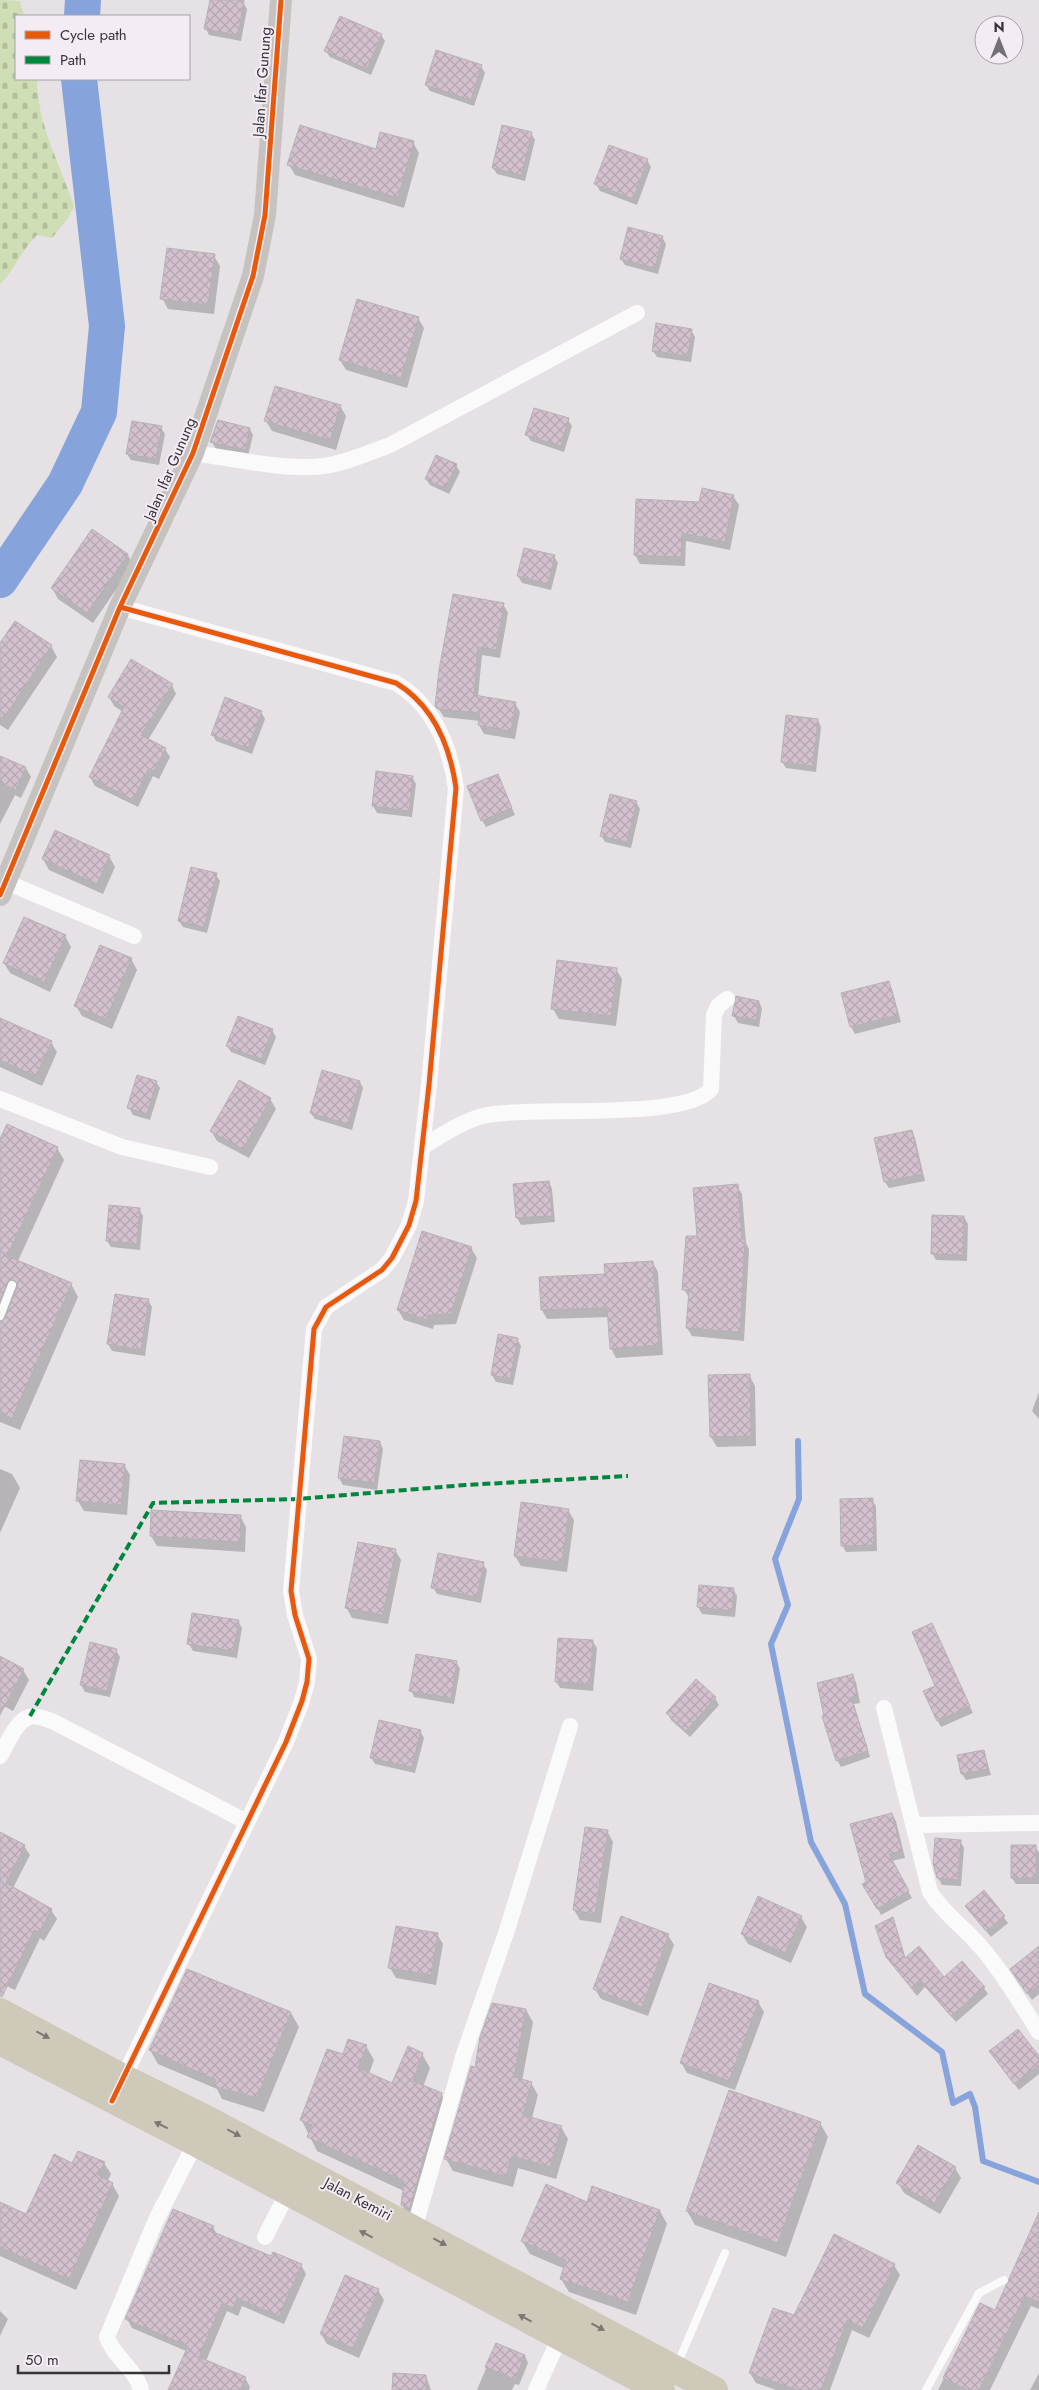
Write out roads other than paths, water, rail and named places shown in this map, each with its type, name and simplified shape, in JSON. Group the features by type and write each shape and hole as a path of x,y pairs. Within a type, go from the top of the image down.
{"highway":[{"name":"Jalan Kemiri","path":"0,2012 118,2089"},
{"name":"Jalan Kemiri","path":"0,2041 118,2089 202,2131 415,2229 566,2325 669,2380 714,2390"},
{"name":"Jalan Kemiri","path":"202,2131 288,2192 404,2254 566,2325"}],"street":[{"name":"Jalan Ifar Gunung","path":"3,888 120,607 193,453 253,276 265,215 281,0"},
{"path":"193,453 300,467 324,466 346,461 390,445 637,313"},
{"path":"118,2089 286,1742 307,1682 309,1659 295,1615 291,1591 314,1329 326,1307 382,1270 392,1258 409,1225 416,1201 456,788 452,760 434,721 424,705 412,693 396,683 120,607"},
{"path":"3,888 134,936"},
{"path":"422,1147 457,1127 485,1116 515,1112 656,1108 690,1102 706,1095 711,1089 714,1015 718,1006 727,999"},
{"path":"0,1099 122,1147 210,1167"},
{"path":"884,1708 914,1825 921,1863 930,1892 938,1905 989,1957 1039,2032"},
{"path":"0,1756 21,1722 30,1716 38,1718 52,1722 247,1822"},
{"path":"404,2254 415,2229 464,2054 506,1930 570,1726"},
{"path":"914,1825 1039,1823"},
{"path":"141,2390 138,2379 115,2353 106,2338 156,2220 202,2131"},
{"path":"266,2237 288,2192"},
{"path":"536,2390 566,2325"}],"lane":[{"path":"0,1316 12,1285"},
{"path":"669,2380 725,2254"},
{"path":"926,2390 979,2293 1004,2280"}],"waterway":[{"path":"82,15 83,0"},
{"path":"0,580 65,484 99,412 107,326 79,80"},
{"path":"798,1441 799,1499 775,1559 788,1605 771,1644 811,1842 845,1904 865,1994 942,2052 953,2103 970,2094 975,2107 983,2161 1039,2182"}]}
